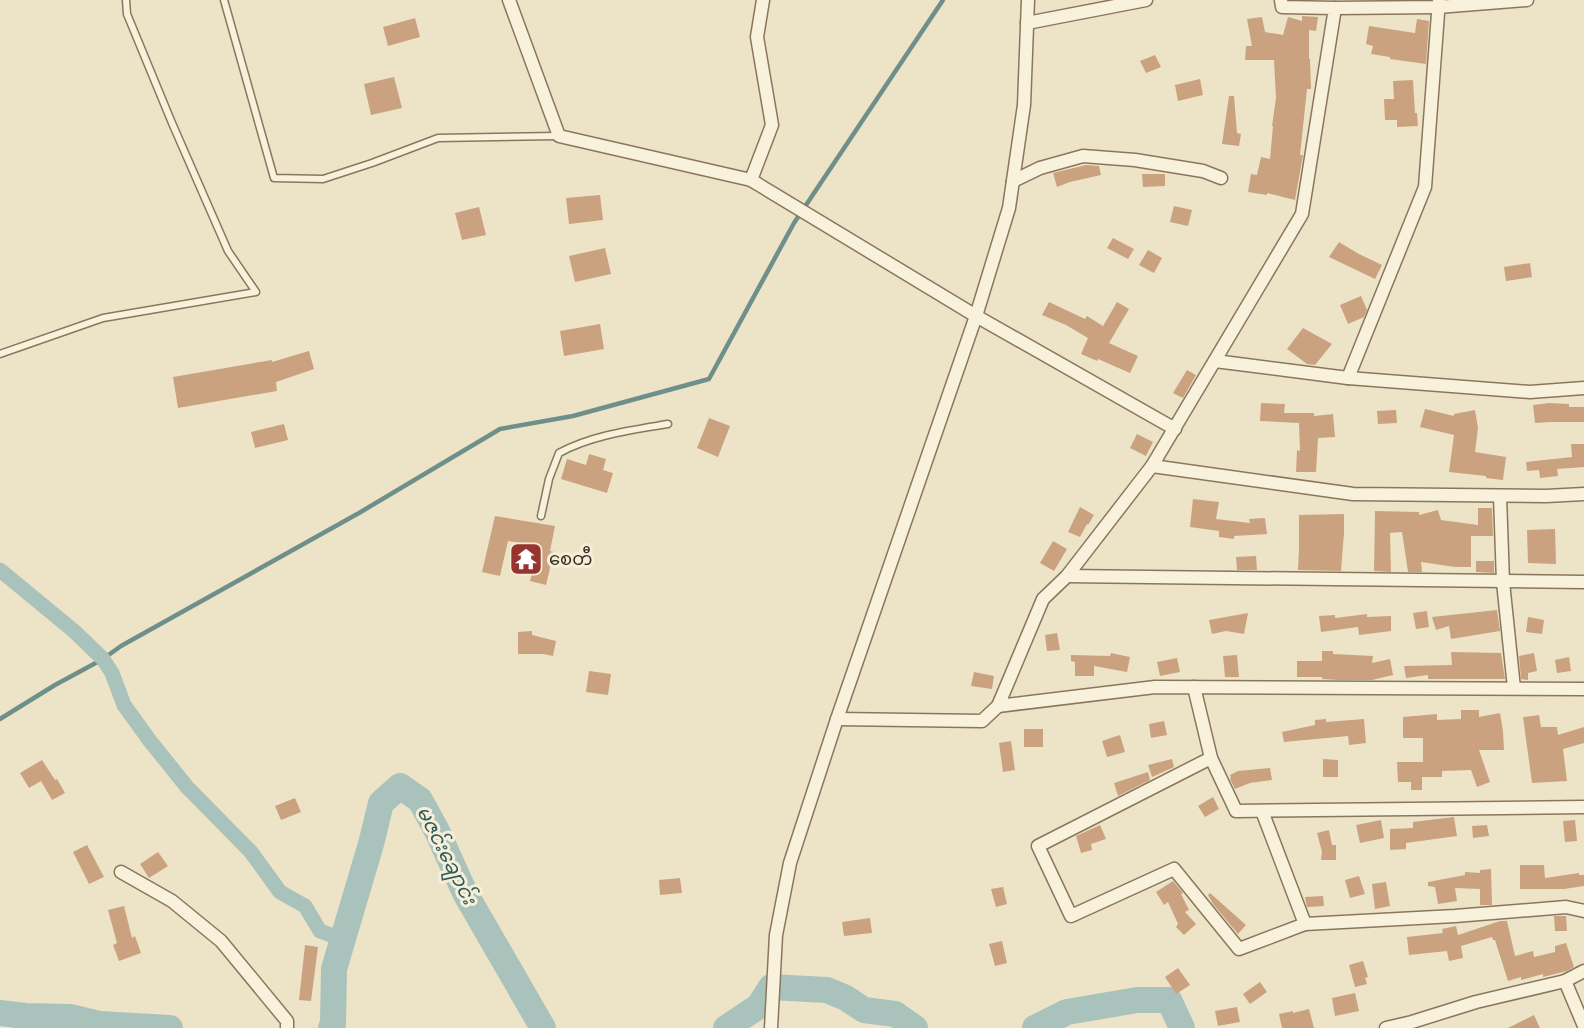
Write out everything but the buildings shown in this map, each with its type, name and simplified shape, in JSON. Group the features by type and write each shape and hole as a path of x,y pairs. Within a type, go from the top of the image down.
{"street":[{"path":"509,0 559,136 751,180 976,316 1175,429"},
{"path":"751,180 771,125 757,37 763,0"},
{"path":"771,1022 776,935 790,863 837,719 976,316 1009,208 1024,105 1028,0"},
{"path":"1027,23 1146,0"},
{"path":"1281,0 1282,7 1335,8 1527,0"},
{"path":"1348,378 1425,187 1438,3"},
{"path":"837,719 982,721 998,706 1043,598 1067,576 1152,466 1302,214 1335,8"},
{"path":"1013,182 1040,168 1083,156 1135,160 1203,171 1221,178"},
{"path":"1215,361 1348,378 1530,392 1584,388"},
{"path":"1152,466 1353,494 1500,496 1584,494"},
{"path":"1500,496 1503,582 1514,688"},
{"path":"1067,576 1584,582"},
{"path":"998,706 1155,687 1584,689"},
{"path":"1194,687 1211,758 1236,811 1584,807"},
{"path":"1211,758 1038,846 1071,916 1174,869 1239,949 1305,924 1566,907 1584,911"},
{"path":"1262,811 1305,924"},
{"path":"121,872 172,901 221,941 287,1021 287,1028"},
{"path":"1386,1028 1476,1002 1565,981 1584,971"},
{"path":"1565,981 1584,1026"}],"lane":[{"path":"0,354 102,318 256,292 228,251 127,14 126,0"},
{"path":"224,0 274,178 323,179 438,138 559,136"},
{"path":"541,516 549,479 559,453 616,432 668,424"}],"waterway":[{"path":"0,719 103,659 121,646 359,513 500,429 573,416 709,379 794,223 943,0"},
{"path":"0,570 74,631 103,659 112,673 124,705 187,787 251,852 280,892 305,906 320,931 342,939"},
{"name":"မဇင်းချောင်း","path":"331,1028 334,969 381,803 400,786 420,800 437,831 465,893 543,1028"},
{"name":"မဇင်းချောင်း","path":"726,1028 759,1006 771,987 827,990 846,998 864,1010 895,1014 915,1028"},
{"name":"မဇင်းချောင်း","path":"1035,1028 1067,1012 1137,1000 1169,1000 1182,1028"},
{"name":"မဇင်းချောင်း","path":"0,1013 70,1017 99,1024 170,1028"}],"place":[{"name":"စေတီ","path":"526,559"}]}
